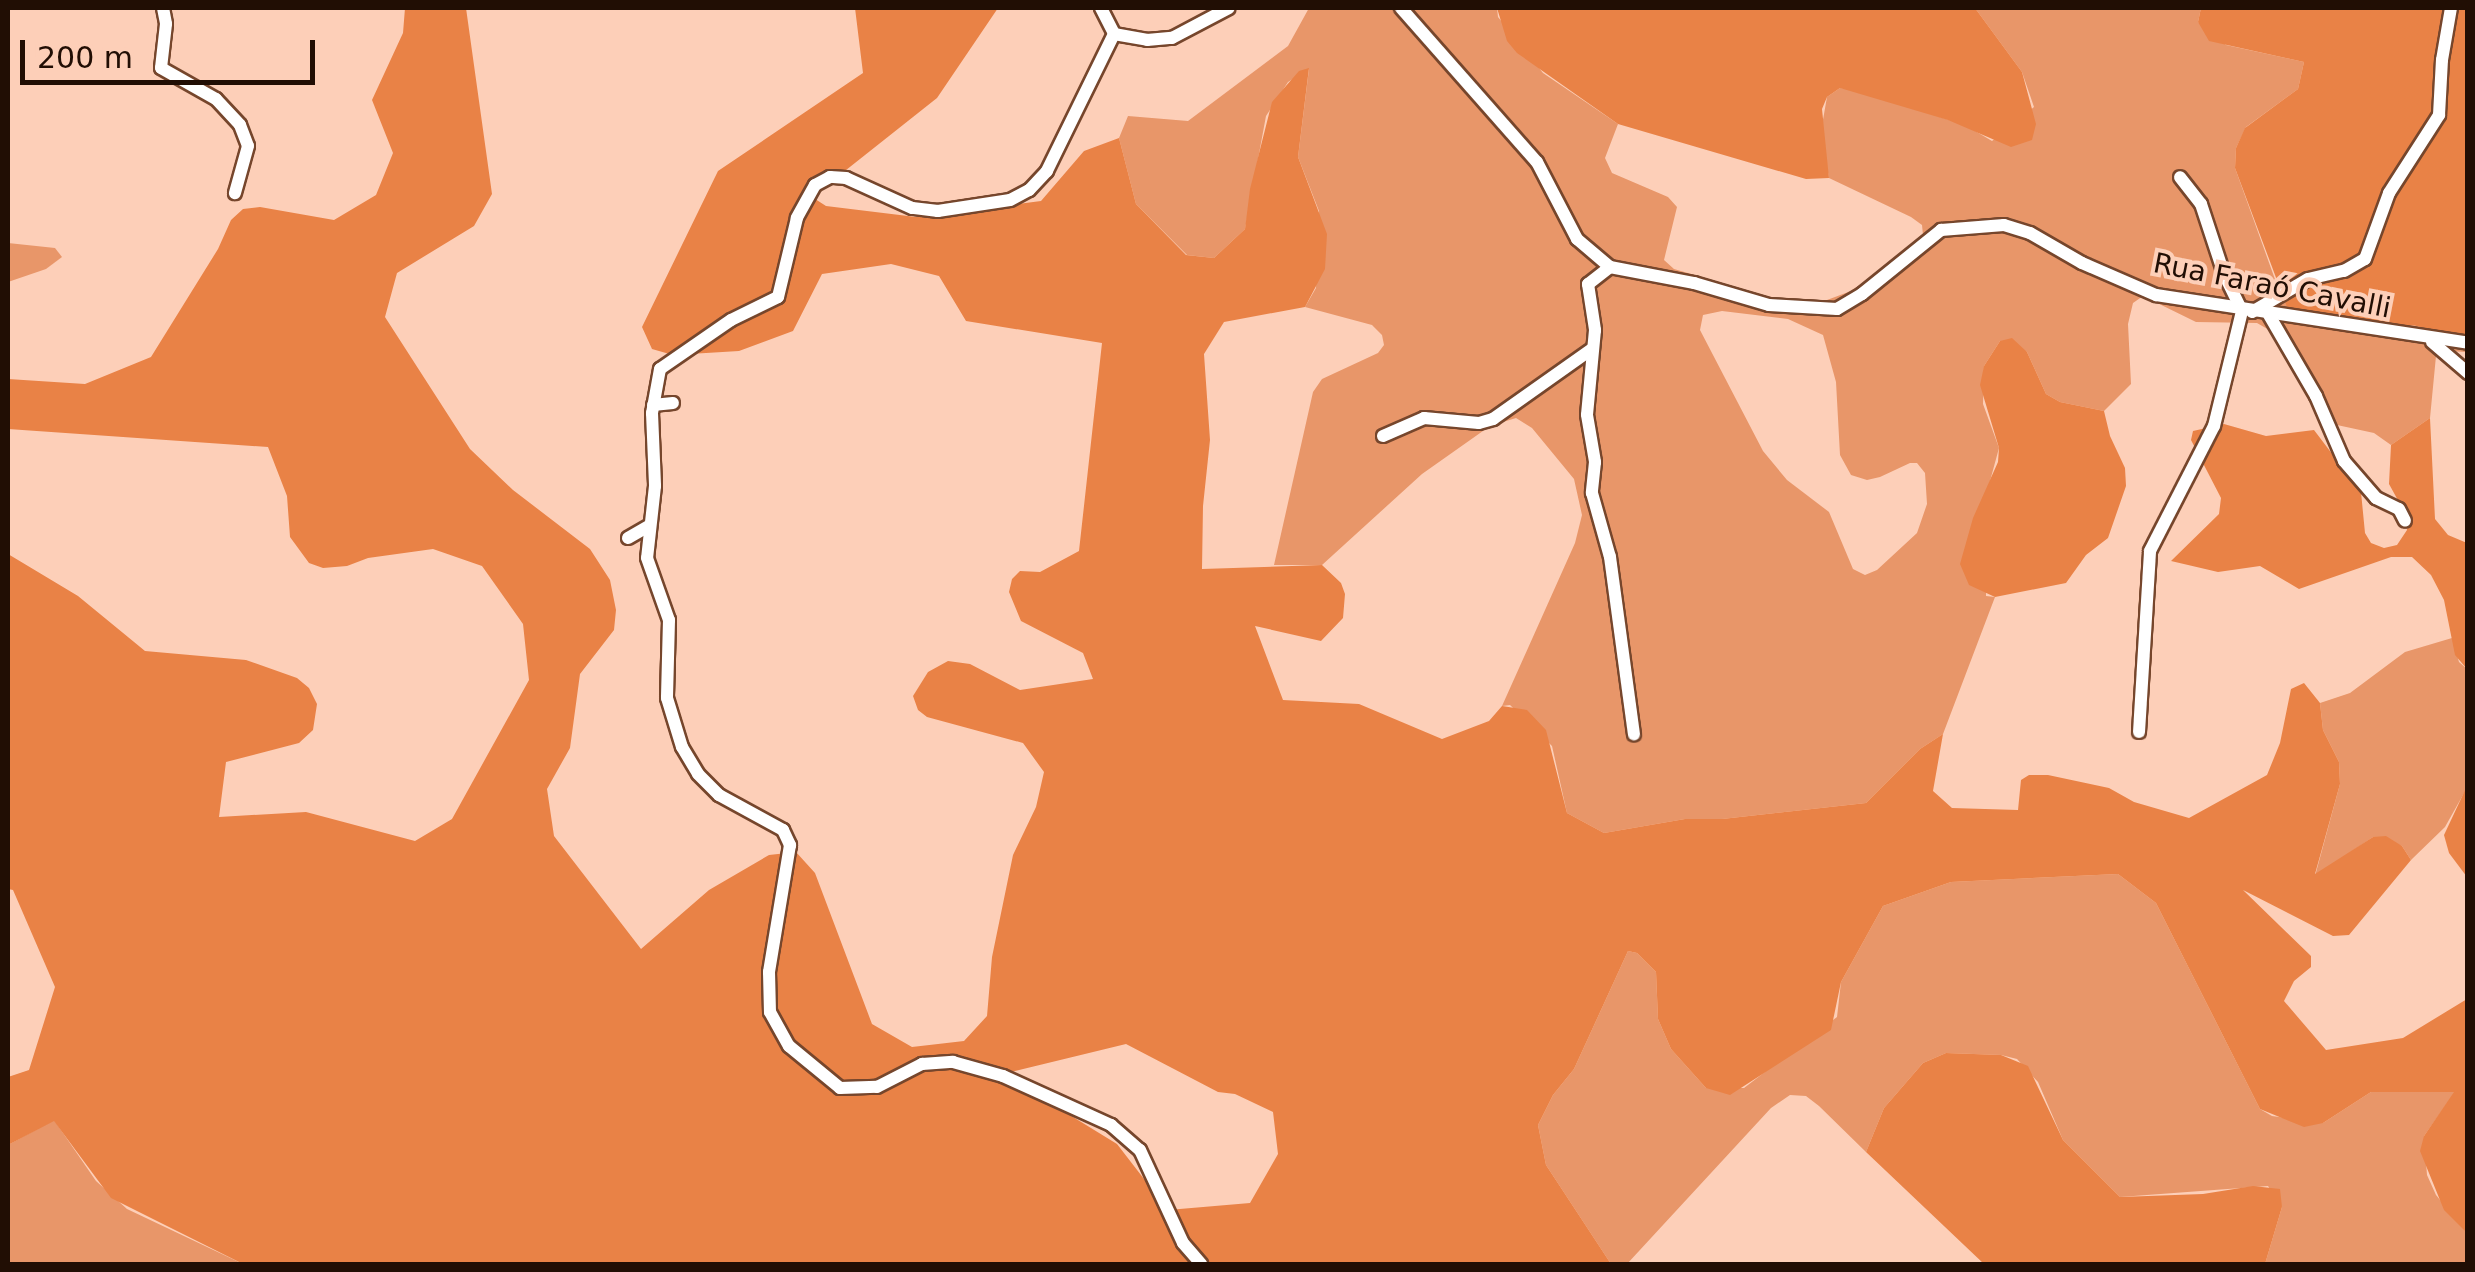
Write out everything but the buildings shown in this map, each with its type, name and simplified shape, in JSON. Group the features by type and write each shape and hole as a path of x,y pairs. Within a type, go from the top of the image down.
{"street":[{"path":"163,8 166,24 162,68 216,99 240,126 248,146 236,193"},
{"path":"1102,8 1114,34 1048,171 1020,195 994,204 938,212 912,208 846,178 830,177 815,185 798,218 778,297 731,320 660,369 653,405 655,486 647,558 669,620 666,698 674,728 698,774 719,795 782,830 790,845 769,972 770,1012 778,1032 800,1058 840,1088 876,1087 922,1064 953,1062 1004,1076 1111,1126 1140,1150 1183,1244 1202,1264"},
{"path":"1114,34 1147,40 1172,38 1229,8"},
{"path":"1402,8 1537,162 1577,239 1610,267 1588,284 1595,330 1586,402 1595,462 1592,493 1610,557 1634,734"},
{"path":"2139,732 2150,551 2214,426 2247,312 2308,280 2344,271 2366,259 2389,193 2439,116 2451,8"},
{"path":"2180,178 2201,204 2224,274 2247,312"},
{"name":"Rua Faraó Cavalli","path":"1610,267 1694,283 1769,305 1838,309 1941,230 2004,225 2030,233 2082,262 2156,295 2430,341 2468,343"},
{"path":"2269,315 2316,396 2344,461 2376,498 2399,508 2405,521"},
{"path":"2430,341 2468,373"},
{"path":"1383,436 1424,418 1480,423 1494,419 1592,348"},
{"path":"653,405 673,403"},
{"path":"628,538 649,526"}],"shaded area":[{"path":"405,8 466,8 492,194 474,226 397,273 385,317 470,449 513,490 590,549 610,580 616,610 614,630 580,674 570,748 547,789 554,836 641,949 709,890 769,855 796,852 815,873 872,1024 912,1047 964,1041 987,1016 992,957 1013,855 1036,807 1044,772 1023,743 927,717 918,710 913,696 928,672 948,661 970,664 1020,690 1093,679 1083,653 1021,621 1009,592 1012,579 1020,571 1040,572 1079,551 1102,343 966,321 939,276 891,264 822,274 793,331 739,351 673,355 652,349 642,327 718,171 863,73 855,8 998,8 937,98 812,197 826,206 916,217 1041,201 1084,151 1119,138 1136,204 1186,255 1214,258 1245,229 1250,189 1272,102 1299,71 1309,68 1298,157 1327,234 1325,269 1305,307 1224,322 1204,354 1210,440 1202,569 1322,565 1341,583 1345,594 1343,618 1321,641 1255,626 1283,700 1359,704 1442,739 1489,721 1502,706 1527,710 1546,730 1567,813 1604,833 1685,819 1722,819 1866,803 1920,749 1943,734 1933,791 1952,808 2018,810 2021,780 2029,775 2048,775 2109,788 2134,802 2189,818 2267,775 2280,743 2291,689 2304,683 2320,703 2323,730 2339,762 2340,784 2315,874 2373,837 2386,836 2402,846 2411,860 2349,935 2333,936 2243,890 2311,956 2311,967 2294,981 2284,1001 2326,1050 2403,1038 2467,999 2467,1233 2444,1210 2420,1151 2424,1136 2454,1092 2371,1092 2323,1123 2304,1127 2260,1109 2156,903 2118,874 1951,882 1883,906 1841,982 1831,1030 1730,1095 1706,1088 1671,1049 1658,1019 1656,972 1637,953 1628,951 1574,1069 1553,1095 1538,1125 1546,1165 1611,1264 243,1264 111,1198 54,1121 8,1145 8,1077 29,1070 55,987 13,890 8,889 8,554 78,596 145,651 246,660 297,678 309,688 317,704 313,730 299,743 226,762 219,817 306,812 415,841 452,819 529,680 523,624 482,566 433,549 368,558 347,566 323,568 309,563 290,537 287,496 268,447 8,429 8,379 85,384 151,357 218,249 231,220 243,209 260,207 334,220 376,195 393,153 372,100 403,33","holes":["1126,1044 1218,1092 1235,1094 1273,1112 1278,1154 1250,1203 1168,1210 1117,1144 1003,1074"]},
{"path":"1309,8 1497,8 1498,17 1543,73 1618,124 1605,158 1612,173 1668,197 1677,207 1664,260 1674,269 1791,303 1819,303 1851,291 1907,252 1923,235 1922,225 1911,217 1829,178 1821,131 1827,97 1840,88 1852,89 1965,125 1992,141 2034,107 2022,72 1975,8 2201,8 2198,22 2226,45 2304,62 2298,89 2246,127 2236,148 2235,168 2281,296 2311,325 2347,329 2413,325 2467,340 2467,352 2447,351 2436,356 2430,418 2391,445 2374,433 2337,425 2271,331 2257,323 2196,322 2143,296 2133,303 2128,324 2131,384 2104,411 2060,402 2046,394 2027,352 2000,341 1984,366 1983,404 1999,448 1987,492 1986,596 1995,597 1943,734 1920,749 1866,803 1722,819 1685,819 1604,833 1567,813 1552,746 1510,705 1502,706 1575,543 1582,515 1574,479 1532,428 1516,418 1490,426 1422,474 1322,565 1274,565 1313,392 1322,379 1378,353 1384,345 1382,335 1372,325 1305,307 1316,288 1319,211 1298,157 1309,69 1288,82 1266,116 1245,229 1214,258 1187,255 1136,204 1119,138 1128,116 1188,121 1288,46","holes":["1722,311 1788,319 1823,335 1836,382 1840,455 1851,475 1867,480 1910,463 1917,463 1925,473 1927,504 1917,533 1877,570 1865,575 1853,569 1829,512 1787,480 1763,451 1700,330 1703,315"]},
{"path":"1497,8 1975,8 2022,72 2036,124 2032,140 2011,147 1948,120 1840,88 1827,97 1822,109 1829,178 1806,179 1618,124 1517,53 1507,41"},
{"path":"2201,8 2467,8 2467,340 2413,325 2347,329 2312,325 2287,307 2235,168 2236,148 2245,128 2298,89 2304,62 2209,41 2198,22"},
{"path":"8,243 55,248 62,257 46,269 8,282"},
{"path":"2012,338 2027,352 2046,394 2060,402 2104,411 2110,436 2125,468 2126,486 2108,538 2086,555 2066,583 1995,597 1969,585 1960,564 1973,518 1998,462 1999,448 1980,385 1984,366 2000,341"},
{"path":"2430,418 2435,519 2448,535 2467,543 2467,669 2455,655 2444,600 2431,575 2412,557 2391,557 2299,589 2260,566 2218,572 2171,561 2219,514 2221,498 2191,440 2193,431 2224,424 2266,436 2314,430 2361,492 2365,533 2371,543 2384,548 2397,545 2407,530 2405,513 2389,484 2391,445"},
{"path":"2452,638 2459,662 2467,669 2468,786 2445,827 2411,860 2402,846 2373,837 2315,876 2340,784 2339,762 2323,730 2320,703 2350,693 2405,652"},
{"path":"2467,786 2467,877 2449,853 2444,835"},
{"path":"2118,874 2156,903 2260,1109 2272,1116 2323,1123 2371,1092 2455,1092 2424,1136 2427,1175 2436,1195 2467,1233 2467,1264 2265,1264 2282,1207 2268,1186 2120,1197 2063,1140 2038,1082 2017,1059 2001,1055 1946,1053 1923,1063 1884,1108 1866,1152 1806,1096 1790,1095 1771,1108 1627,1264 1611,1264 1546,1165 1538,1125 1553,1095 1574,1069 1628,951 1637,953 1656,972 1658,1019 1671,1049 1706,1088 1744,1088 1837,1017 1841,982 1883,906 1951,882"},
{"path":"1946,1053 2001,1055 2028,1066 2063,1140 2120,1197 2203,1194 2253,1186 2280,1189 2282,1207 2265,1264 1984,1264 1866,1152 1884,1108 1923,1063"},
{"path":"54,1120 96,1181 127,1209 243,1264 8,1264 8,1145"}]}
